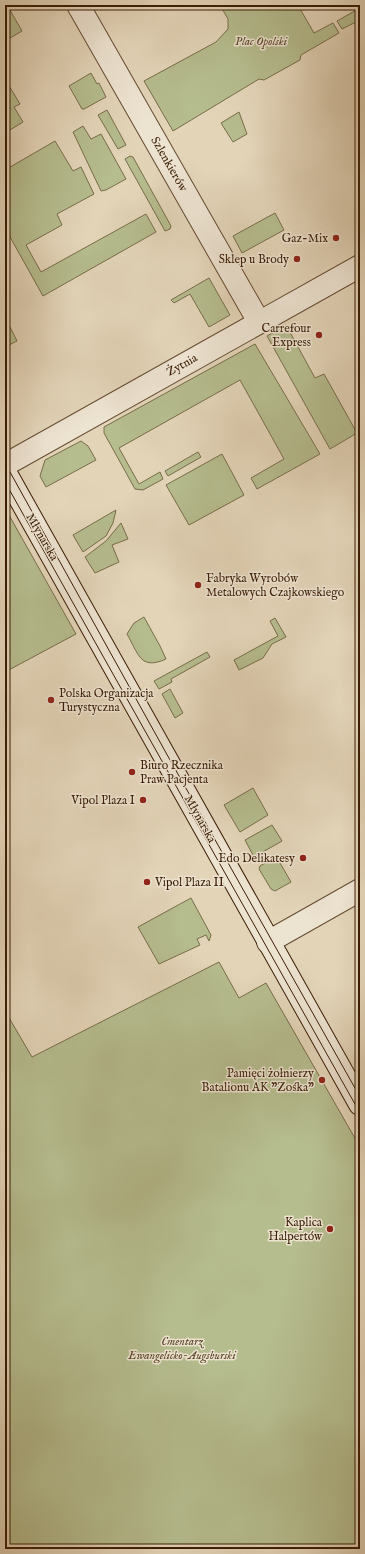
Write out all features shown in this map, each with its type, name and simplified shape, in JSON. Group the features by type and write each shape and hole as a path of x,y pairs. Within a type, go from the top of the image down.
{"street":[{"name":"Szlenkierów","path":"78,5 260,322"},
{"name":"Żytnia","path":"5,465 360,266"},
{"name":"Młynarska","path":"5,472 360,1104"},
{"path":"268,942 360,890"}],"green space":[{"path":"7,5 22,31 5,41 5,6"},
{"name":"Plac Opolski","path":"220,5 303,5 299,7 314,33 333,23 339,33 301,55 300,60 264,80 259,79 173,131 144,81 216,42 228,29 228,19"},
{"path":"360,8 360,20 342,29 337,21"},
{"path":"91,73 97,84 99,83 106,97 82,109 69,86"},
{"path":"5,79 20,104 14,107 23,122 5,133"},
{"path":"107,110 126,145 118,149 98,115"},
{"path":"239,112 247,134 233,142 221,123"},
{"path":"83,126 91,139 101,134 126,179 106,190 101,191 73,132"},
{"path":"55,141 73,171 81,167 94,194 57,214 62,225 26,245 41,272 146,214 156,232 43,296 5,228 5,170"},
{"path":"130,156 133,157 171,226 170,229 165,231 125,159"},
{"path":"275,213 284,230 242,253 233,236"},
{"path":"209,278 230,315 209,327 190,294 174,303 171,300"},
{"path":"286,325 315,378 324,374 357,433 330,449 267,336"},
{"path":"10,327 17,341 5,347 5,330"},
{"path":"255,344 320,454 257,489 251,478 284,459 240,380 119,448 139,484 160,472 163,479 143,490 135,489 104,433 104,427"},
{"path":"81,441 88,446 96,460 46,487 40,476 45,460"},
{"path":"198,452 201,457 168,476 165,471"},
{"path":"222,454 244,495 189,525 166,485"},
{"path":"5,508 76,634 5,672"},
{"path":"116,510 113,523 106,536 83,552 73,535"},
{"path":"121,523 128,539 112,545 119,562 95,573 85,557 106,541"},
{"path":"144,617 166,659 150,663 141,658 134,648 127,634 134,623"},
{"path":"275,618 286,637 272,644 263,658 239,670 234,660 278,636 270,621"},
{"path":"207,652 210,657 171,679 172,682 159,689 154,681"},
{"path":"170,689 183,713 175,718 162,694"},
{"path":"253,788 268,815 240,832 224,805"},
{"path":"272,825 282,841 254,857 245,840"},
{"path":"276,856 291,882 275,891 271,889 259,869 260,866"},
{"path":"191,898 211,935 209,941 206,935 197,939 200,945 159,964 138,927"},
{"name":"Cmentarz Ewangelicko-Augsburski","path":"219,962 239,998 266,983 360,1147 360,1549 5,1549 5,1011 32,1057"}],"tram line":[{"path":"5,463 360,1097"},
{"path":"5,482 360,1113"}],"place":[{"name":"Gaz-Mix","path":"336,238"},
{"name":"Sklep u Brody","path":"297,259"},
{"name":"Carrefour Express","path":"319,335"},
{"name":"Fabryka Wyrobów Metalowych Czajkowskiego","path":"198,585"},
{"name":"Polska Organizacja Turystyczna","path":"51,700"},
{"name":"Biuro Rzecznika Praw Pacjenta","path":"132,772"},
{"name":"Vipol Plaza I","path":"143,800"},
{"name":"Edo Delikatesy","path":"303,858"},
{"name":"Vipol Plaza II","path":"147,882"},
{"name":"Pamięci żołnierzy Batalionu AK \"Zośka\"","path":"322,1080"},
{"name":"Kaplica Halpertów","path":"330,1229"}]}
